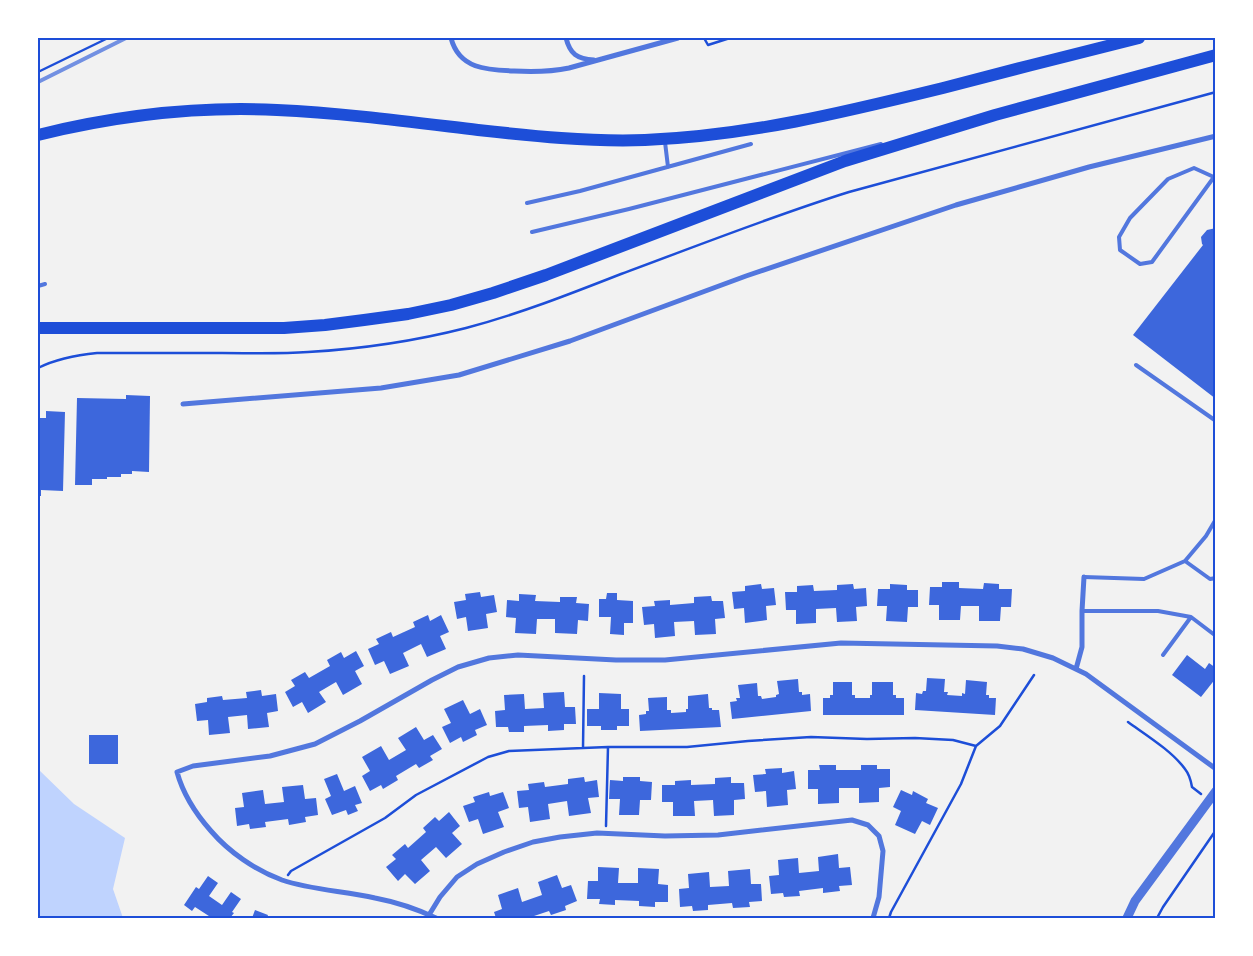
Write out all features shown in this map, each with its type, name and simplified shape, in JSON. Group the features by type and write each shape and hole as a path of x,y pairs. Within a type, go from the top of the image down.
{"highway":[{"path":"38,135 102,121 140,116 244,110 302,112 541,137 594,140 707,135 812,119 1139,38"},
{"path":"38,328 284,328 408,314 451,305 546,275 845,161 994,115 1216,55"}],"street":[{"path":"451,38 459,55 480,68 536,73 555,71 600,60 678,38"},
{"path":"566,38 573,54 586,60 600,60"},
{"path":"183,404 381,388 459,374 570,341 746,276 956,205 1089,167 1216,136"},
{"path":"1076,669 1082,647 1084,577"},
{"path":"436,918 403,905 375,898 319,889 284,880 249,864 220,842 200,818 186,797 177,772 192,766 270,756 315,744 458,667 490,658 518,655 616,660 665,660 841,643 997,646 1023,649 1053,658 1086,674 1216,769"},
{"path":"1127,918 1135,901 1216,790"},
{"path":"429,915 440,897 457,877 477,864 533,842 597,833 664,836 718,835 852,820 868,825 879,836 883,851 879,897 873,918"}],"lane":[{"path":"902,138 994,115"},
{"path":"664,138 668,167"},
{"path":"532,232 629,210 884,143"},
{"path":"528,203 580,191 751,144"},
{"path":"1194,168 1215,178 1152,262 1140,264 1120,250 1118,237 1130,218 1168,179 1194,168"},
{"path":"38,286 45,284"},
{"path":"1136,365 1216,421"},
{"path":"1084,577 1144,579 1185,560 1206,536 1216,519"},
{"path":"1185,560 1210,579 1216,578"},
{"path":"1082,611 1158,611 1190,617 1216,636"},
{"path":"1163,655 1190,617"}],"path":[{"path":"38,72 108,38"},
{"path":"704,38 708,44 730,38"},
{"path":"889,918 961,784 976,746 1000,726 1034,675"},
{"path":"583,748 584,676"},
{"path":"1128,722 1171,754 1186,770 1192,787"},
{"path":"284,880 291,871 385,818 416,795 488,757 509,751 608,747 687,747 811,737 953,740 976,746"},
{"path":"605,834 608,747"},
{"path":"1157,918 1162,907 1216,830"}],"water":[{"path":"38,769 74,804 125,838 113,889 123,918 38,918"}],"building":[{"path":"1216,228 1216,399 1133,335 1203,245 1201,237 1207,230"},
{"path":"126,395 150,396 149,472 132,471 132,474 121,474 121,477 92,479 92,485 75,485 77,398 126,399"},
{"path":"46,411 65,412 63,491 41,490 41,496 38,496 38,418 46,418"},
{"path":"942,582 959,582 959,588 983,589 984,583 999,584 999,589 1012,589 1011,607 1001,607 1000,621 979,621 979,606 961,606 960,620 939,620 939,605 929,605 930,587 942,587"},
{"path":"761,584 762,589 774,588 776,605 766,606 767,620 745,623 744,608 734,609 732,592 745,591 745,586"},
{"path":"853,584 854,589 866,588 867,606 856,607 857,621 837,622 836,608 816,609 816,623 796,624 796,610 786,610 785,592 797,592 797,586 813,585 814,591 837,590 837,585"},
{"path":"890,584 907,585 907,590 918,590 918,607 908,607 907,622 886,621 887,606 877,606 878,589 890,589"},
{"path":"480,592 481,597 494,595 497,612 486,614 488,628 468,631 466,617 457,619 454,602 466,600 465,594"},
{"path":"607,593 617,593 617,600 633,601 633,623 624,623 624,635 610,634 611,617 599,617 599,599 606,599"},
{"path":"519,594 536,595 535,601 560,602 560,597 577,597 576,603 589,604 588,621 578,620 577,634 555,633 555,619 537,619 536,634 515,633 516,618 506,617 507,600 519,601"},
{"path":"711,596 712,601 723,601 725,618 715,619 716,634 695,635 694,621 674,622 675,636 655,638 654,624 644,625 642,607 655,606 654,601 670,600 670,605 694,603 694,597"},
{"path":"428,615 430,621 441,615 449,632 440,636 446,649 427,657 421,644 403,653 409,666 390,674 384,661 375,665 368,649 379,644 376,639 391,632 393,637 415,627 413,622"},
{"path":"356,651 364,666 355,671 362,684 343,695 336,682 319,692 326,702 308,713 302,702 293,707 285,692 295,686 291,680 305,672 309,678 330,666 327,660 341,652 344,658"},
{"path":"1187,655 1205,669 1209,663 1216,668 1216,678 1201,697 1172,675"},
{"path":"927,678 945,679 944,692 948,692 947,695 962,696 962,693 965,694 966,680 987,682 986,695 989,695 989,698 996,698 995,715 915,710 916,693 922,694 923,691 926,691"},
{"path":"798,679 799,692 802,692 802,695 810,694 811,711 732,719 730,702 737,701 736,698 740,698 738,685 757,683 758,696 761,696 762,699 776,697 779,694 777,681"},
{"path":"833,682 852,682 852,695 855,695 855,698 870,698 870,695 872,695 872,682 893,682 893,695 896,695 896,698 904,698 904,715 823,715 823,698 830,698 830,695 833,695"},
{"path":"261,690 262,696 276,694 278,711 267,713 269,727 248,729 247,715 228,717 230,733 209,735 208,720 197,721 195,704 207,702 207,698 222,696 223,700 247,698 246,692"},
{"path":"564,692 565,707 575,707 576,724 564,724 564,730 548,731 548,725 524,726 524,732 509,732 508,727 496,727 495,711 505,710 504,695 524,694 525,709 544,708 543,693"},
{"path":"599,693 621,694 621,709 629,709 629,726 617,726 617,730 601,730 601,726 587,726 587,709 599,709"},
{"path":"708,694 709,708 719,710 721,727 640,731 639,715 646,714 646,711 649,711 648,698 667,697 667,710 671,710 671,713 686,712 686,709 688,709 688,696"},
{"path":"463,700 470,714 480,709 487,725 475,730 477,735 463,742 461,737 450,743 442,727 451,723 444,709"},
{"path":"416,727 424,740 433,735 442,749 430,756 433,760 419,768 416,764 396,776 398,780 383,789 381,785 370,791 362,776 370,771 362,757 381,746 389,760 406,750 398,738"},
{"path":"89,735 118,735 118,764 89,764"},
{"path":"819,765 836,765 836,770 861,770 861,765 877,765 877,769 890,769 890,787 879,788 879,802 859,803 859,788 839,788 839,803 818,804 818,789 808,789 808,770 820,770"},
{"path":"782,768 782,773 794,771 796,789 787,790 788,805 767,807 766,791 755,792 753,775 766,774 765,769"},
{"path":"337,774 344,791 355,786 362,803 355,805 358,811 348,815 346,810 332,815 325,799 331,796 324,779"},
{"path":"584,777 585,782 597,780 599,797 588,798 591,813 569,816 567,801 548,804 550,819 530,822 528,807 519,808 517,791 529,790 528,784 544,782 545,787 568,784 568,779"},
{"path":"623,777 640,777 640,781 652,782 651,800 640,800 639,815 619,815 620,799 609,799 610,780 623,781"},
{"path":"731,777 731,783 744,783 745,799 734,800 734,815 714,816 713,800 694,801 695,816 673,816 673,802 662,802 662,785 675,785 675,781 691,780 691,785 715,784 715,778"},
{"path":"303,785 305,799 316,798 318,815 305,817 306,822 289,825 288,819 265,822 266,827 250,829 249,824 237,826 235,808 244,807 242,793 263,790 265,804 284,802 282,787"},
{"path":"901,790 912,795 913,791 928,799 926,803 938,808 930,825 922,821 915,834 895,825 901,811 893,807"},
{"path":"489,792 490,796 503,792 509,808 498,812 504,827 483,834 478,819 469,822 463,806 475,802 473,797"},
{"path":"449,812 460,826 452,833 462,844 446,858 436,847 421,860 430,871 415,884 405,874 398,881 386,867 396,859 392,855 405,844 408,848 426,832 423,828 435,817 439,821"},
{"path":"838,854 839,868 850,867 852,885 839,886 840,891 823,893 823,888 799,891 800,896 784,897 783,893 771,894 769,876 779,875 778,860 798,858 799,873 819,871 818,857"},
{"path":"598,867 619,868 618,883 638,883 638,868 659,869 658,884 668,885 668,902 655,902 655,907 639,906 639,901 615,900 615,905 599,904 600,899 587,899 588,881 598,881"},
{"path":"750,869 751,884 761,884 762,901 749,902 750,907 733,908 732,903 708,905 708,910 693,911 692,906 680,907 679,889 689,888 688,874 709,872 710,887 729,886 728,871"},
{"path":"557,875 562,888 571,885 577,901 565,906 566,910 551,915 549,911 528,918 496,918 494,912 502,909 498,895 518,888 522,902 542,895 538,882"},
{"path":"208,876 218,883 209,896 222,905 231,892 241,899 230,918 212,918 195,907 192,911 184,905 196,887 199,889"},
{"path":"255,910 268,915 267,918 252,918"}],"railway":[{"path":"38,82 126,38"}]}
